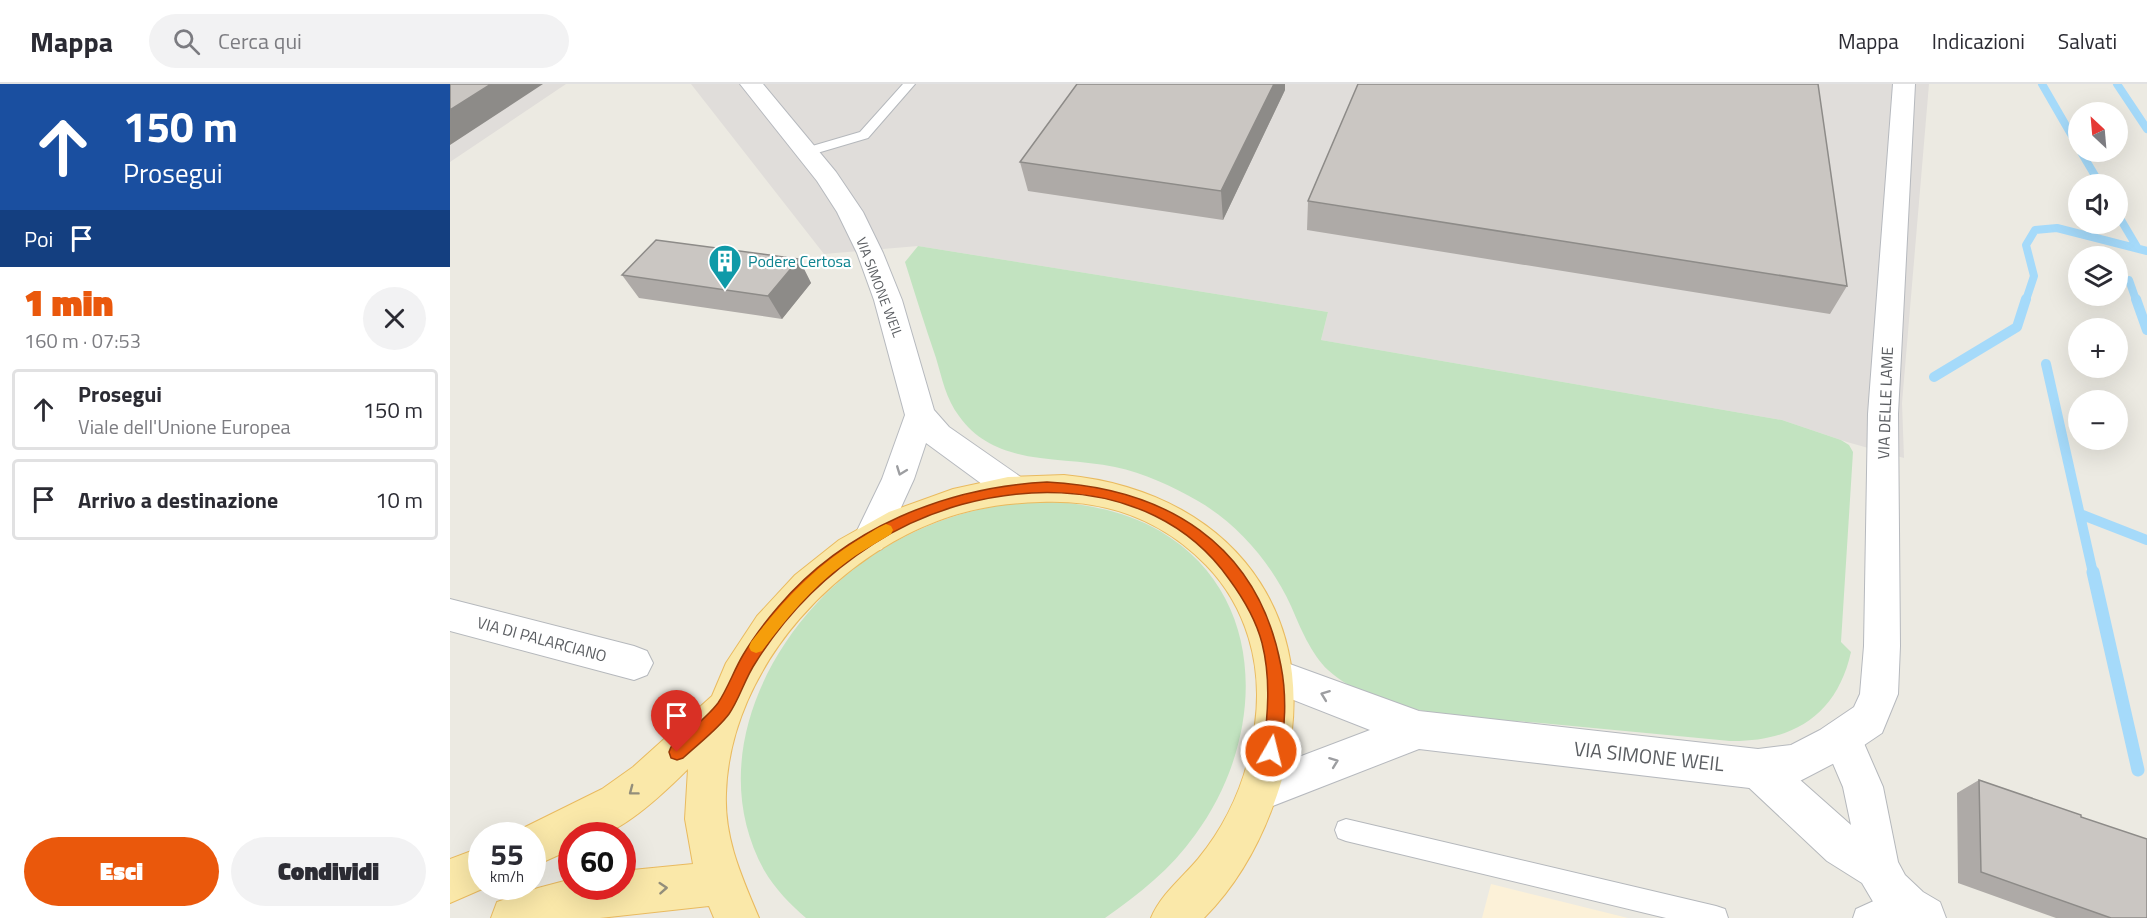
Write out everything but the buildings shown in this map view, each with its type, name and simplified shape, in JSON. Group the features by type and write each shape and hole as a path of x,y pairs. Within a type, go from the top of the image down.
{"main road":[{"path":"513,918 563,902 631,890 729,901 710,850 705,816 710,758 723,709 749,658 783,611 817,578 870,539 904,520 976,495 1012,489 1047,487 1080,489 1113,495 1144,505 1172,518 1198,536 1222,557 1235,573 1258,610 1269,642 1275,676 1276,713 1271,751 1260,791 1242,831 1217,870 1173,918"},
{"path":"546,839 616,804 647,781 723,709"},
{"path":"450,881 468,874"}],"street":[{"name":"VIA SIMONE WEIL","path":"751,84 807,152 850,212 870,253 895,321 920,415 938,435 1012,489"},
{"name":"VIA DELLE LAME","path":"1855,729 1879,694 1882,646 1882,414 1904,84"},
{"path":"870,539 898,479 920,415"},
{"name":"VIA DI PALARCIANO","path":"450,615 634,663"},
{"name":"VIA SIMONE WEIL","path":"1275,676 1419,730 1758,769 1796,764 1855,729"},
{"path":"1855,729 1863,787 1890,900"},
{"name":"VIA SIMONE WEIL","path":"1260,791 1419,730"},
{"path":"1758,769 1842,846 1890,900"}],"lane":[{"path":"807,152 864,135 909,84"},
{"path":"1346,830 1716,918"}],"shaded area":[{"path":"450,84 566,84 450,162"},
{"path":"691,84 1929,84 1902,403 1904,458 1782,420 1321,340 1328,312 918,246 824,254"},
{"path":"1491,884 1628,918 1482,918"}],"green space":[{"path":"918,246 1328,312 1321,340 1782,420 1841,440 1849,445 1853,452 1841,642 1851,652 1835,693 1823,708 1792,730 1753,740 1730,741 1434,713 1376,698 1351,686 1328,670 1316,656 1283,590 1264,560 1240,533 1213,511 1178,490 1137,473 1094,463 1010,452 974,433 959,416 948,395 905,262"},
{"path":"1047,501 1105,510 1147,524 1160,531 1196,559 1222,593 1238,632 1245,673 1244,715 1234,758 1218,798 1195,835 1176,859 1142,890 1105,918 806,918 783,896 764,870 746,824 741,777 747,730 762,684 786,642 816,604 852,571 909,534 947,519 986,508"}],"waterway":[{"path":"2042,84 2068,129"},
{"path":"2117,84 2147,129"},
{"path":"2087,162 2094,174"},
{"path":"2026,300 2034,276 2026,245 2035,230 2057,228 2147,251"},
{"path":"2128,232 2137,247"},
{"path":"2129,280 2136,300"},
{"path":"1934,377 2017,327 2026,299"},
{"path":"2136,299 2147,330"},
{"path":"2046,364 2093,573"},
{"path":"2080,514 2147,540"},
{"path":"2093,572 2138,770"}],"slow traffic":[{"path":"756,647 783,611 810,584 839,559 886,530"}],"place":[{"name":"Podere Certosa","path":"725,290"}],"route":[{"path":"677,752 723,709 739,674 759,642 783,611 839,559 904,520 940,506 976,495 1012,489 1047,487 1080,489 1113,495 1144,505 1172,518 1222,557 1242,582 1258,610 1269,642 1275,676 1276,713 1271,751"}]}
